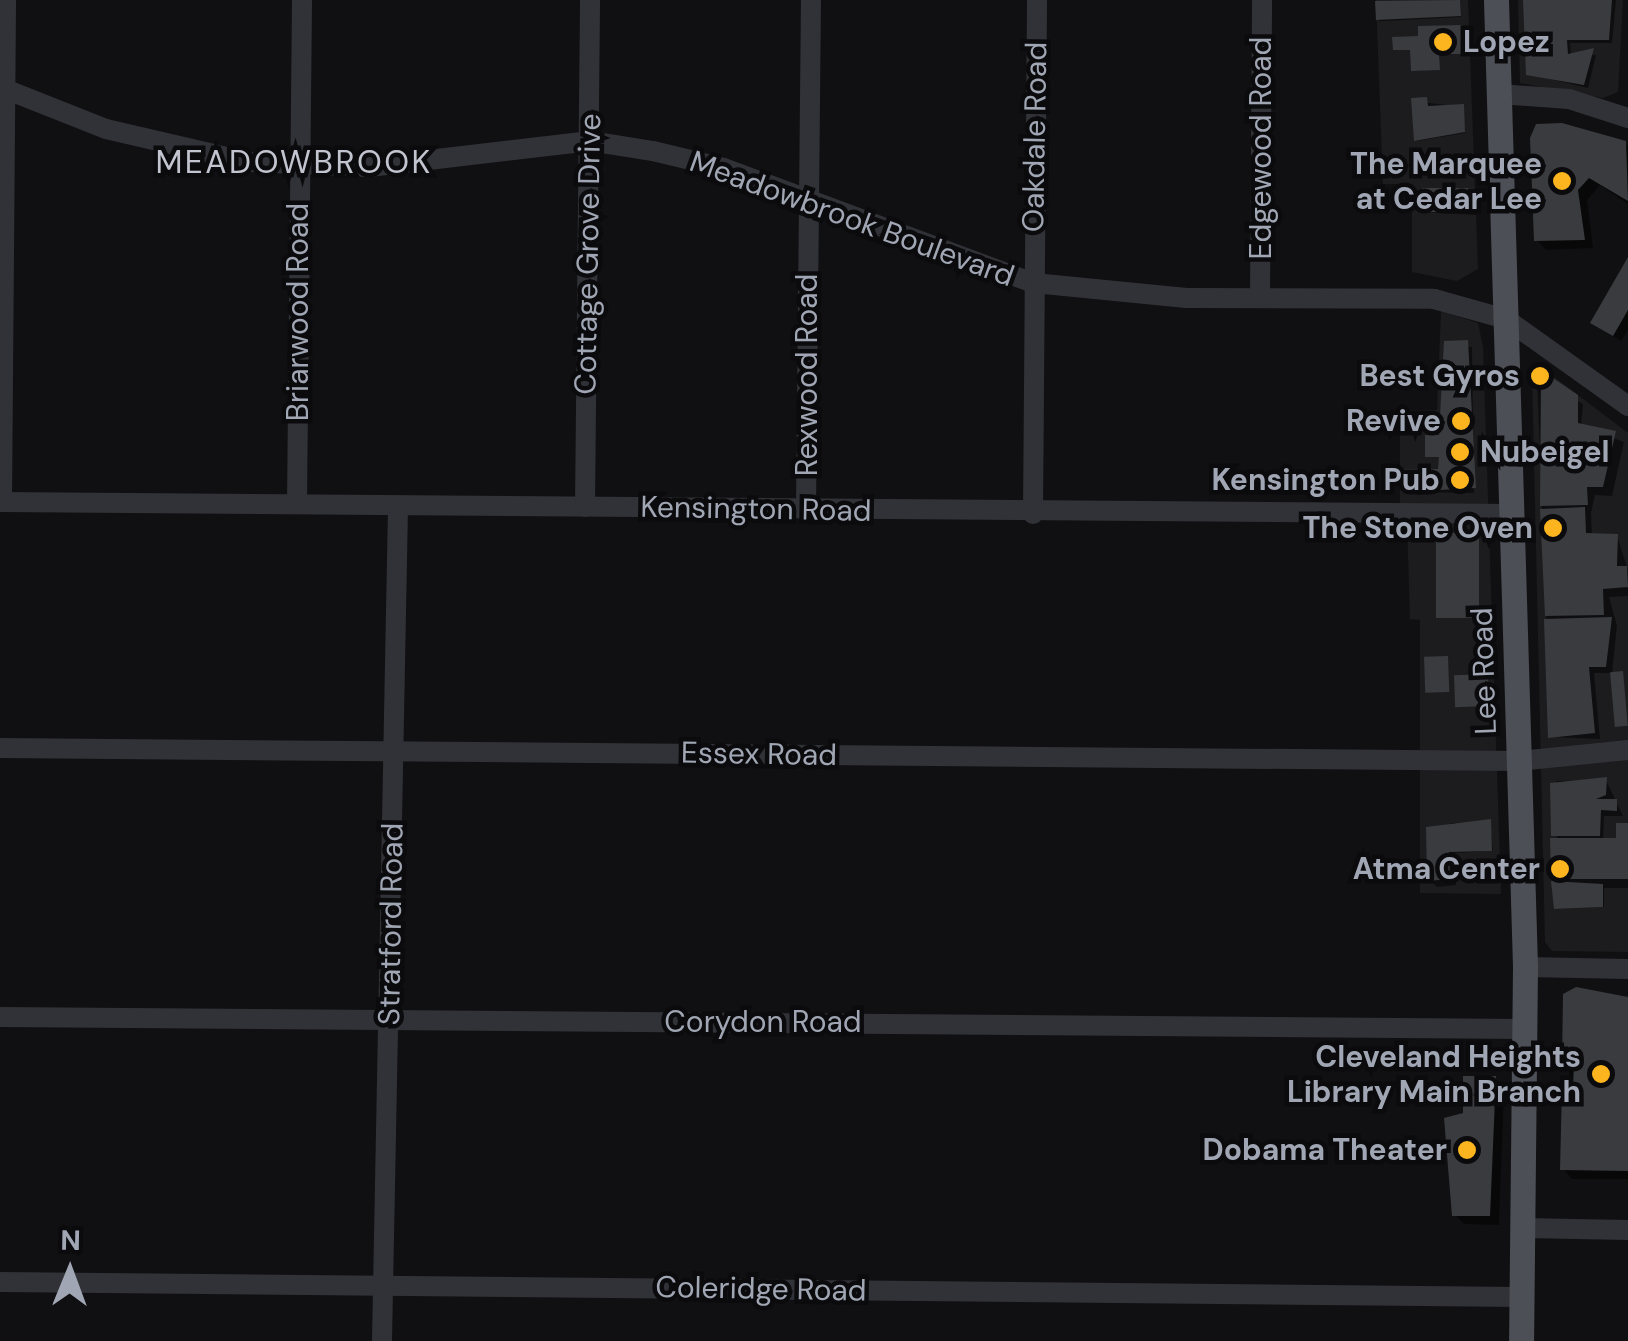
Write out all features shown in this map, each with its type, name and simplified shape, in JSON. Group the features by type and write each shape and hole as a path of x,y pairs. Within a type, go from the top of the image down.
{"main road":[{"name":"Lee Road","path":"1496,0 1525,967 1521,1341"}],"street":[{"path":"1,502 6,0"},
{"name":"Briarwood Road","path":"297,504 302,0"},
{"name":"Cottage Grove Drive","path":"585,507 590,0"},
{"name":"Rexwood Road","path":"806,510 811,0"},
{"name":"Oakdale Road","path":"1032,514 1037,0"},
{"name":"Edgewood Road","path":"1260,296 1262,0"},
{"name":"Meadowbrook Boulevard","path":"3,89 192,152 299,168 590,141 724,168 1034,284 1260,296 1395,294 1506,319 1628,406"},
{"path":"1500,94 1569,99 1628,118"},
{"name":"Kensington Road","path":"1,502 1032,514 1512,514"},
{"name":"Stratford Road","path":"382,1341 398,506"},
{"name":"Essex Road","path":"0,748 1519,761 1628,750"},
{"path":"1525,967 1628,969"},
{"name":"Corydon Road","path":"0,1017 1526,1029"},
{"path":"1523,1228 1628,1230"},
{"name":"Coleridge Road","path":"0,1282 1522,1297"}],"shaded area":[{"path":"1376,0 1468,0 1478,269 1457,281 1412,272 1412,184 1383,184"},
{"path":"1518,0 1623,0 1618,92 1603,98 1520,83"},
{"path":"1441,311 1478,323 1483,347 1501,894 1420,893 1420,620 1410,619 1407,522 1400,521 1400,410 1437,410"},
{"path":"1545,370 1628,433 1628,952 1552,951 1545,942 1532,371"}],"building":[{"path":"1460,0 1461,16 1376,20 1375,1"},
{"path":"1523,0 1612,0 1609,40 1567,40 1568,54 1594,48 1584,85 1526,75"},
{"path":"1462,25 1463,54 1439,54 1440,70 1411,71 1410,50 1393,50 1392,37 1418,36 1418,26"},
{"path":"1427,97 1428,106 1464,104 1465,132 1414,141 1411,98"},
{"name":"The Marquee at Cedar Lee","path":"1562,123 1626,141 1628,201 1589,178 1578,190 1585,240 1534,241 1530,138 1536,124"},
{"path":"1422,188 1474,188 1474,212 1422,212"},
{"path":"1628,257 1628,310 1613,336 1590,323"},
{"path":"1468,340 1476,488 1402,492 1402,469 1438,469 1439,457 1425,457 1425,435 1439,435 1444,341"},
{"path":"1541,370 1578,395 1578,423 1616,431 1603,487 1587,487 1588,505 1540,506"},
{"path":"1585,507 1586,533 1618,534 1617,566 1627,566 1628,587 1603,589 1604,615 1545,616 1540,509"},
{"path":"1436,533 1479,533 1479,618 1436,618"},
{"path":"1612,617 1606,667 1589,667 1595,733 1548,738 1544,619"},
{"path":"1448,656 1449,692 1425,693 1424,657"},
{"path":"1623,671 1628,726 1615,727 1610,672"},
{"path":"1488,674 1489,706 1455,707 1454,675"},
{"path":"1607,777 1606,795 1596,799 1617,799 1617,811 1601,810 1600,836 1551,836 1550,783"},
{"path":"1491,819 1492,851 1449,852 1450,879 1427,881 1426,827"},
{"path":"1616,823 1628,823 1628,879 1551,879 1550,838 1616,838"},
{"path":"1551,881 1603,884 1603,907 1554,909"},
{"name":"Cleveland Heights Library Main Branch","path":"1576,987 1628,997 1628,1171 1560,1170 1562,1087 1573,1087 1574,1061 1562,1061 1563,994"},
{"name":"Dobama Theater","path":"1463,1076 1496,1076 1490,1216 1452,1216 1444,1118 1463,1113"}],"place":[{"name":"Lopez","path":"1443,42"},
{"name":"The Marquee at Cedar Lee","path":"1562,181"},
{"name":"Best Gyros","path":"1540,376"},
{"name":"Revive","path":"1461,421"},
{"name":"Nubeigel","path":"1460,452"},
{"name":"Kensington Pub","path":"1460,480"},
{"name":"The Stone Oven","path":"1553,528"},
{"name":"Atma Center","path":"1560,869"},
{"name":"Cleveland Heights Library Main Branch","path":"1601,1074"},
{"name":"Dobama Theater","path":"1467,1150"}],"district":[{"name":"MEADOWBROOK","path":"294,162"}]}
